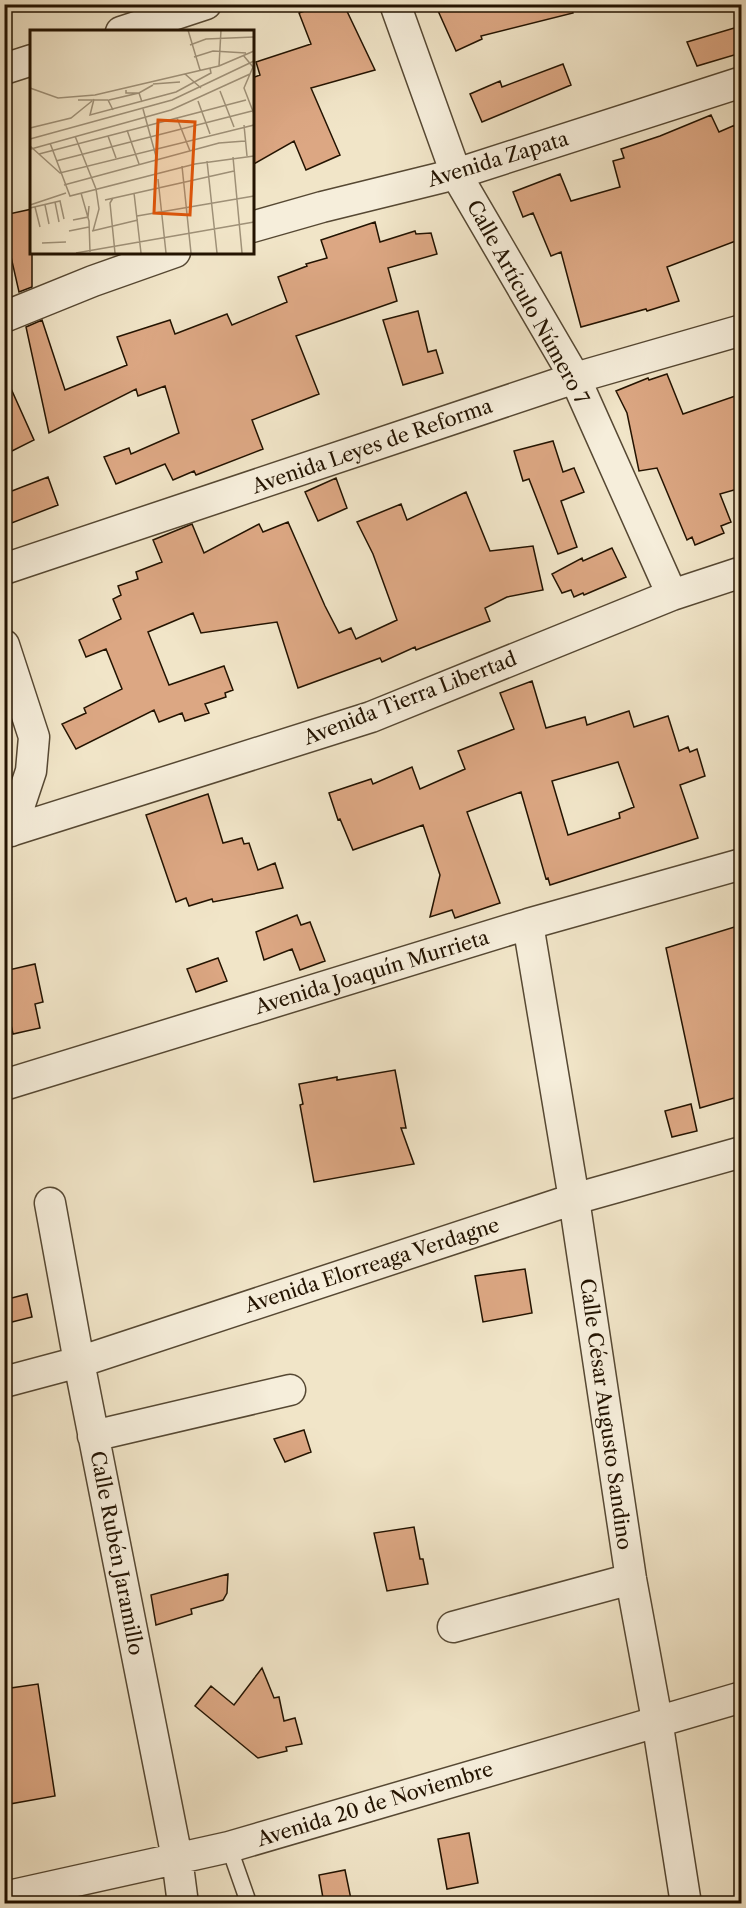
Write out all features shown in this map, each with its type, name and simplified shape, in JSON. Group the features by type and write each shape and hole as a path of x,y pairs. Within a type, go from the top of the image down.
{"street":[{"path":"127,30 206,4"},
{"name":"Calle Artículo Número 7","path":"395,4 456,174 575,378 672,595"},
{"path":"4,69 30,61"},
{"name":"Avenida Zapata","path":"254,226 456,174 741,82"},
{"path":"4,316 169,254"},
{"name":"Avenida Leyes de Reforma","path":"4,569 575,378 741,330"},
{"name":"Avenida Tierra Libertad","path":"8,832 371,717 672,595 741,572"},
{"path":"4,645 34,738 31,771 8,832"},
{"name":"Avenida Joaquín Murrieta","path":"4,1085 528,924 741,864"},
{"name":"Calle César Augusto Sandino","path":"528,924 574,1198 631,1579 657,1720 686,1904"},
{"name":"Avenida Elorreaga Verdagne","path":"4,1382 79,1362 574,1198 741,1152"},
{"name":"Calle Rubén Jaramillo","path":"50,1203 93,1436 177,1858 183,1904"},
{"path":"93,1436 290,1390"},
{"path":"453,1627 631,1579"},
{"name":"Avenida 20 de Noviembre","path":"4,1897 230,1847 741,1697"}],"lane":[{"path":"230,1847 249,1904"}],"building":[{"path":"435,4 571,4 573,13 481,36 482,39 456,51"},
{"path":"321,5 344,5 375,70 311,88 340,155 306,170 294,141 254,164 254,77 260,75 256,62 311,44 299,13"},
{"path":"741,26 741,53 697,66 687,42"},
{"path":"563,64 571,85 482,122 470,94 500,81 502,87"},
{"path":"711,115 719,132 735,125 741,140 741,153 736,155 741,178 741,239 667,267 679,301 581,327 561,252 551,256 533,213 523,217 513,192 560,174 571,201 620,187 613,161 624,158 621,149"},
{"path":"30,209 32,287 19,292 4,226 4,215"},
{"path":"375,222 380,242 415,231 416,234 431,233 437,254 388,268 397,301 296,336 319,394 252,420 263,449 196,475 194,471 173,480 165,464 116,484 104,457 129,448 131,454 179,433 165,386 138,396 136,389 49,433 26,327 42,320 65,390 127,365 117,337 170,320 175,334 227,314 232,325 287,302 278,277 307,266 306,264 327,258 321,240"},
{"path":"418,311 428,352 436,350 443,373 403,385 383,320"},
{"path":"4,373 34,440 4,455"},
{"path":"667,374 683,414 741,394 741,488 720,494 731,522 721,526 724,533 695,545 692,537 687,540 657,468 639,471 627,413 616,391 648,378 649,380"},
{"path":"553,441 563,472 574,468 584,492 561,501 577,547 558,554 529,479 523,481 514,451"},
{"path":"48,477 58,505 4,526 4,494"},
{"path":"336,478 347,508 318,521 305,492"},
{"path":"466,492 490,551 533,546 543,590 507,597 485,608 490,621 416,650 415,647 382,662 380,658 298,688 277,622 201,633 193,613 148,632 169,685 224,666 233,690 225,693 226,697 205,704 209,713 185,721 182,713 159,722 154,710 76,749 62,724 86,713 84,708 122,689 106,649 86,657 79,640 121,619 113,599 121,595 118,586 138,579 136,572 162,562 153,540 192,524 204,553 259,524 263,532 288,522 339,633 351,628 356,639 397,620 373,554 357,522 401,504 407,520"},
{"path":"612,548 626,577 584,595 583,593 574,597 571,590 562,593 552,574 582,558 583,561"},
{"path":"532,681 546,728 585,717 587,725 629,711 634,727 668,716 679,751 688,747 690,752 697,749 705,776 680,785 698,838 550,885 548,878 546,879 521,792 467,812 500,903 455,918 452,910 430,917 440,875 423,825 353,850 340,819 338,820 329,793 371,779 373,784 412,767 420,789 465,769 458,751 514,729 500,693","holes":["618,762 634,807 619,813 620,818 568,835 552,781"]},
{"path":"208,794 223,843 242,838 244,844 249,843 258,870 275,863 283,888 213,902 212,899 189,906 186,898 176,902 146,815"},
{"path":"297,915 301,925 310,922 325,961 300,970 292,949 264,960 256,932"},
{"path":"741,925 741,1096 700,1108 666,948"},
{"path":"218,958 227,981 196,992 187,969"},
{"path":"35,964 43,1002 35,1004 40,1028 13,1034 4,993 4,971"},
{"path":"395,1070 406,1128 401,1128 414,1164 314,1182 300,1105 303,1104 299,1084"},
{"path":"691,1104 697,1131 672,1137 665,1111"},
{"path":"525,1269 532,1313 483,1322 475,1276"},
{"path":"27,1294 32,1317 4,1324 4,1300"},
{"path":"304,1430 311,1452 285,1462 274,1439"},
{"path":"414,1527 420,1559 423,1559 428,1584 387,1591 374,1533"},
{"path":"228,1574 227,1593 223,1600 191,1609 192,1614 156,1625 151,1595"},
{"path":"262,1668 274,1698 279,1697 284,1721 295,1718 302,1744 286,1747 287,1751 258,1758 195,1706 211,1686 234,1705"},
{"path":"38,1684 55,1796 4,1805 4,1689"},
{"path":"469,1833 478,1883 447,1889 438,1839"},
{"path":"345,1870 352,1904 324,1904 319,1875"}]}
